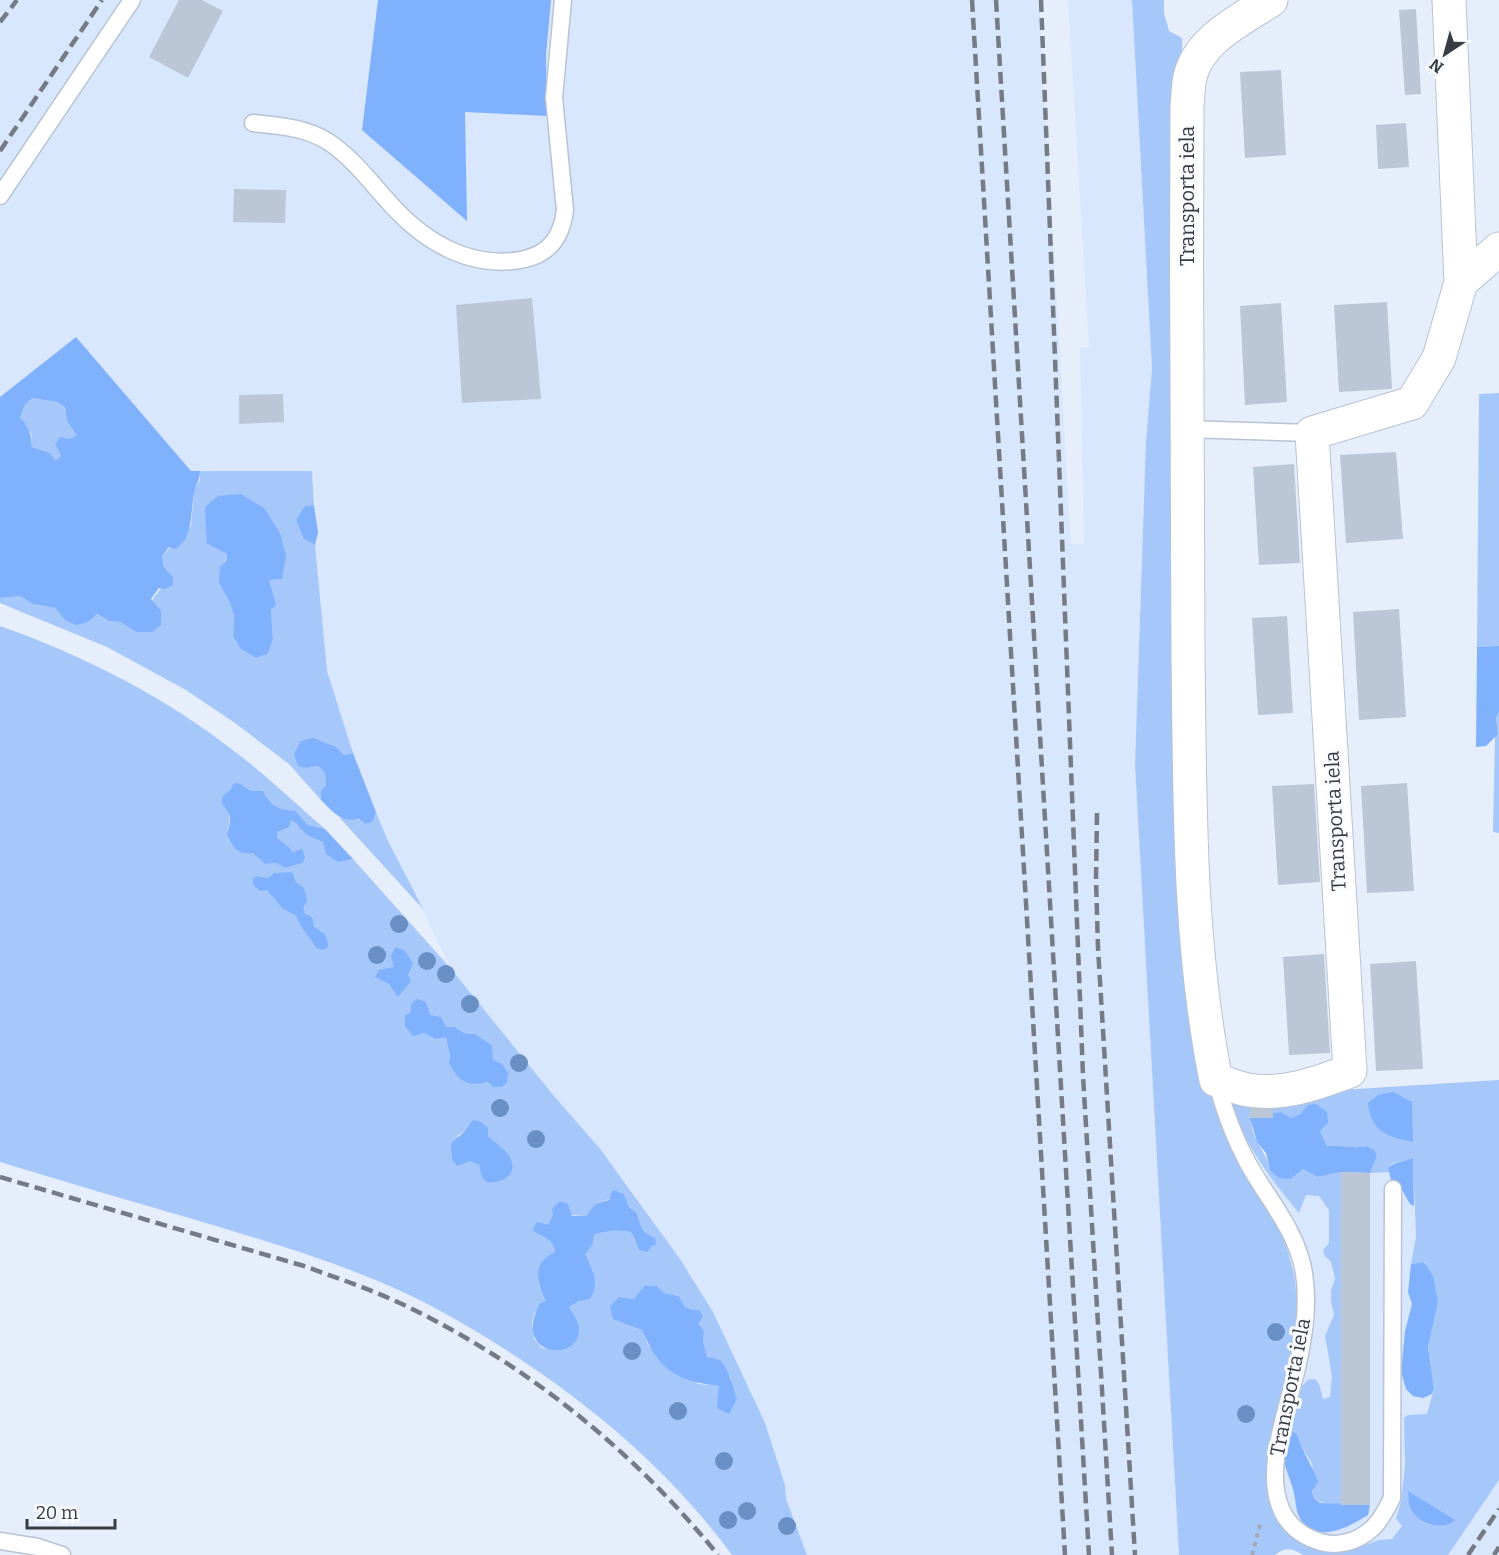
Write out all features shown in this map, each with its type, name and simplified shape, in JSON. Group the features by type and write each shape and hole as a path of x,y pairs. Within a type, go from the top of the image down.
{"street":[{"name":"Transporta iela","path":"1271,0 1204,49 1190,77 1187,106 1186,429 1192,877 1206,1032 1216,1080 1248,1090 1277,1091 1299,1088 1350,1071 1312,433"},
{"path":"1312,433 1412,403 1439,358 1461,282 1450,0"},
{"path":"1461,282 1499,249"}],"lane":[{"path":"0,196 132,0"},
{"path":"253,123 304,129 329,142 360,170 397,211 420,232 442,247 466,258 501,263 542,254 555,241 563,227 565,210 554,98 563,0"},
{"path":"1186,429 1312,433"},
{"name":"Transporta iela","path":"1216,1080 1234,1136 1250,1166 1278,1208 1296,1244 1304,1273 1306,1302 1304,1334 1275,1461 1276,1491 1285,1517 1304,1535 1324,1544 1342,1545 1366,1535 1383,1518 1392,1498 1392,1189"},
{"path":"0,1541 38,1547 62,1555"}],"shaded area":[{"path":"0,0 1039,0 1071,544 1084,545 1080,348 1089,347 1068,0 1132,0 1152,368 1146,442 1135,765 1179,1555 807,1555 786,1499 785,1485 765,1423 713,1312 680,1259 601,1150 452,970 388,841 353,753 327,671 315,545 318,532 312,472 191,471 76,337 0,397"},
{"path":"378,0 551,0 546,55 547,116 465,112 467,221 362,130"},
{"path":"1132,0 1164,0 1164,13 1169,31 1182,38 1201,1044 1286,1245 1294,1274 1297,1299 1296,1326 1292,1355 1270,1447 1267,1471 1270,1497 1288,1530 1301,1542 1317,1550 1335,1552 1351,1550 1379,1540 1392,1539 1402,1526 1396,1519 1401,1501 1405,1465 1404,1418 1408,1415 1427,1414 1434,1388 1428,1347 1438,1303 1425,1262 1411,1264 1416,1237 1413,1159 1393,1163 1388,1168 1389,1172 1370,1173 1377,1157 1367,1146 1327,1146 1308,1105 1300,1114 1291,1118 1281,1112 1272,1113 1251,1105 1254,1134 1270,1170 1291,1179 1303,1169 1317,1177 1341,1172 1341,1505 1321,1502 1313,1493 1312,1464 1297,1434 1285,1448 1302,1386 1308,1380 1315,1379 1319,1384 1323,1399 1330,1397 1332,1376 1325,1336 1334,1315 1331,1290 1335,1279 1331,1262 1323,1250 1329,1243 1329,1210 1319,1196 1306,1195 1299,1213 1258,1159 1236,1114 1231,1097 1499,1080 1499,1480 1448,1555 1303,1555 1289,1549 1275,1555 1179,1555 1135,765 1146,442 1152,368"},
{"path":"76,337 191,471 200,471 186,538 176,549 169,547 162,556 164,567 173,577 173,585 164,589 159,588 151,599 161,611 161,625 152,632 136,632 120,622 109,621 97,614 88,622 76,625 65,620 55,608 33,604 20,596 0,598 0,397","holes":["32,398 57,402 65,407 67,421 77,435 70,439 60,437 55,444 61,456 55,460 50,453 32,447 29,431 20,418 25,405"]},
{"path":"1499,393 1499,646 1477,647 1479,394"},
{"path":"32,398 57,402 65,407 67,421 78,435 70,439 60,438 55,444 61,456 54,460 50,453 32,447 31,434 20,418 25,405"},
{"path":"200,471 312,471 314,505 305,506 304,539 315,545 327,671 353,753 344,755 336,747 307,768 318,766 325,773 326,785 321,791 321,800 289,764 186,690 107,647 0,603 0,598 20,596 33,604 55,608 65,620 88,622 96,614 109,621 120,622 136,632 151,602 160,589 173,577 164,567 162,556 191,526 194,489 200,480","holes":["207,530 269,580 275,605 271,610 273,639 268,654 256,658 245,651 234,639 231,603 219,583 227,554 207,544"]},
{"path":"241,494 264,508 280,533 286,556 282,579 269,580 276,605 271,610 273,639 268,654 256,658 241,649 233,637 234,616 230,602 219,583 220,567 226,561 227,554 207,544 205,507 218,496"},
{"path":"314,505 318,532 315,545 304,539 296,520 305,506"},
{"path":"0,626 63,651 124,680 183,715 238,754 325,829 308,825 295,812 276,806 263,791 251,791 239,783 223,795 229,814 227,834 253,852 265,864 276,863 285,868 303,863 290,848 277,839 277,832 290,820 296,821 303,831 323,842 338,861 353,859 452,970 601,1150 680,1259 713,1312 765,1423 785,1485 786,1499 807,1555 732,1555 686,1499 635,1448 607,1424 520,1359 430,1305 351,1270 285,1247 0,1162","holes":["274,873 284,875 294,883 308,918 323,932 316,948 296,916 283,909 257,876 268,878","411,1012 430,1015 446,1027 455,1027 464,1033 475,1034 492,1045 493,1087 450,1057 446,1036 435,1039 424,1033 405,1015","465,1131 492,1141 512,1162 508,1176 481,1170 479,1165 470,1161 457,1136","624,1194 629,1207 637,1213 639,1223 655,1245 635,1242 632,1233 624,1231 602,1232 594,1235 593,1244 584,1254 593,1271 579,1301 569,1307 578,1325 558,1351 542,1348 534,1339 532,1322 535,1312 547,1302 540,1287 538,1275 543,1263 555,1252 554,1244 547,1236 548,1225 553,1214 586,1216 595,1204","664,1293 679,1296 685,1307 693,1310 704,1331 702,1342 707,1357 731,1377 731,1385 737,1399 720,1386 698,1384 648,1345 642,1330 629,1324 619,1297 634,1299"]},
{"path":"1499,646 1499,712 1496,718 1498,734 1486,746 1476,747 1477,647"},
{"path":"1499,712 1499,833 1493,832 1495,736 1498,734 1496,718"},
{"path":"313,738 336,747 344,755 353,753 376,812 373,821 366,824 359,819 342,818 321,800 321,791 326,785 325,773 318,766 307,768 298,766 294,754 301,741"},
{"path":"239,783 251,791 263,791 276,806 284,810 295,811 308,825 325,829 353,859 338,862 326,854 323,842 307,835 291,820 289,827 277,832 277,838 293,852 302,849 305,857 303,863 285,868 276,863 265,864 253,853 239,851 227,834 230,818 222,804 223,795 231,789 233,784"},
{"path":"376,812 388,841 423,909 339,817 373,821"},
{"path":"292,872 296,882 304,888 307,900 303,908 305,914 312,917 314,926 327,939 328,947 323,950 316,948 296,916 283,909 267,890 260,891 253,884 253,879 257,876 268,878 274,873"},
{"path":"396,947 405,951 413,963 408,975 411,981 398,997 389,984 375,977 379,970 394,967 391,955"},
{"path":"417,999 426,1002 430,1015 441,1017 446,1027 455,1027 464,1033 475,1034 492,1045 493,1060 502,1064 508,1073 507,1083 501,1087 493,1087 487,1082 474,1084 464,1081 449,1063 446,1037 435,1039 424,1033 413,1036 405,1026 405,1015 411,1012 411,1004"},
{"path":"1393,1092 1412,1102 1413,1142 1382,1132 1373,1121 1368,1103 1378,1095"},
{"path":"1316,1104 1327,1112 1328,1123 1320,1131 1327,1146 1367,1146 1374,1150 1377,1157 1370,1173 1341,1172 1317,1177 1303,1169 1291,1179 1279,1178 1270,1170 1266,1153 1257,1142 1250,1118 1272,1118 1272,1113 1281,1112 1291,1118 1300,1114 1308,1105"},
{"path":"474,1120 488,1128 488,1136 510,1158 512,1168 505,1179 486,1182 479,1165 470,1161 457,1166 452,1159 451,1144"},
{"path":"1413,1158 1414,1206 1391,1180 1388,1168"},
{"path":"1389,1172 1391,1180 1414,1206 1416,1237 1408,1292 1412,1304 1405,1331 1423,1398 1432,1394 1427,1415 1408,1415 1401,1501 1396,1519 1402,1526 1392,1539 1379,1540 1351,1550 1335,1552 1317,1550 1301,1542 1288,1530 1270,1497 1267,1471 1270,1447 1292,1355 1297,1299 1294,1274 1286,1245 1247,1176"},
{"path":"613,1190 624,1194 629,1207 637,1213 642,1228 655,1238 656,1245 651,1246 648,1252 639,1250 632,1233 624,1231 602,1232 594,1235 593,1244 585,1254 594,1276 593,1293 590,1299 579,1301 569,1307 578,1324 578,1337 572,1345 562,1350 551,1350 541,1345 534,1336 533,1322 540,1303 546,1301 538,1280 539,1267 542,1261 555,1252 550,1241 533,1230 537,1222 548,1225 553,1214 552,1209 560,1201 568,1204 572,1216 586,1216 595,1204 609,1200"},
{"path":"1424,1262 1433,1276 1438,1303 1428,1347 1434,1388 1432,1394 1423,1398 1413,1396 1406,1389 1401,1372 1405,1331 1412,1304 1408,1292 1411,1264"},
{"path":"644,1286 657,1286 664,1293 679,1296 685,1307 699,1310 703,1316 699,1323 704,1331 703,1342 707,1357 720,1360 724,1365 737,1399 729,1414 717,1408 719,1386 680,1377 662,1364 648,1344 642,1330 613,1319 610,1307 619,1297 634,1299"},
{"path":"1293,1432 1297,1434 1318,1482 1312,1491 1314,1498 1320,1503 1370,1505 1368,1515 1343,1528 1325,1532 1309,1527 1301,1520 1284,1461"},
{"path":"1499,1480 1499,1555 1448,1555"},
{"path":"1408,1491 1455,1520 1443,1525 1423,1521 1417,1517 1409,1504"}],"building":[{"path":"179,0 202,0 223,11 188,78 149,57"},
{"path":"1416,9 1421,94 1405,95 1399,10"},
{"path":"1281,70 1286,155 1245,158 1240,72"},
{"path":"1406,123 1409,167 1378,169 1376,125"},
{"path":"234,189 286,190 285,223 233,222"},
{"path":"532,298 541,399 462,403 456,305"},
{"path":"1387,302 1392,389 1339,392 1334,305"},
{"path":"1281,303 1287,402 1245,405 1240,306"},
{"path":"283,394 284,422 239,424 239,395"},
{"path":"1396,452 1403,539 1346,543 1340,455"},
{"path":"1294,464 1300,563 1259,565 1253,467"},
{"path":"1399,609 1406,717 1359,720 1353,612"},
{"path":"1287,616 1293,713 1258,715 1252,618"},
{"path":"1407,783 1414,891 1367,893 1361,786"},
{"path":"1314,784 1320,882 1278,885 1272,786"},
{"path":"1324,954 1330,1053 1289,1055 1283,957"},
{"path":"1416,961 1423,1069 1376,1071 1370,964"},
{"path":"1272,1103 1273,1118 1250,1118 1250,1105"},
{"path":"1341,1172 1370,1173 1370,1505 1341,1505"}],"railway":[{"path":"0,22 17,0"},
{"path":"0,151 102,0"},
{"path":"972,0 1065,1555"},
{"path":"996,0 1089,1555"},
{"path":"1041,0 1083,1076 1112,1555"},
{"path":"1097,813 1098,948 1135,1555"},
{"path":"0,1177 304,1266 402,1304 447,1327 533,1381 574,1412 650,1479 718,1555"},
{"path":"1468,1555 1499,1509"},
{"path":"1494,1555 1499,1547"}]}
